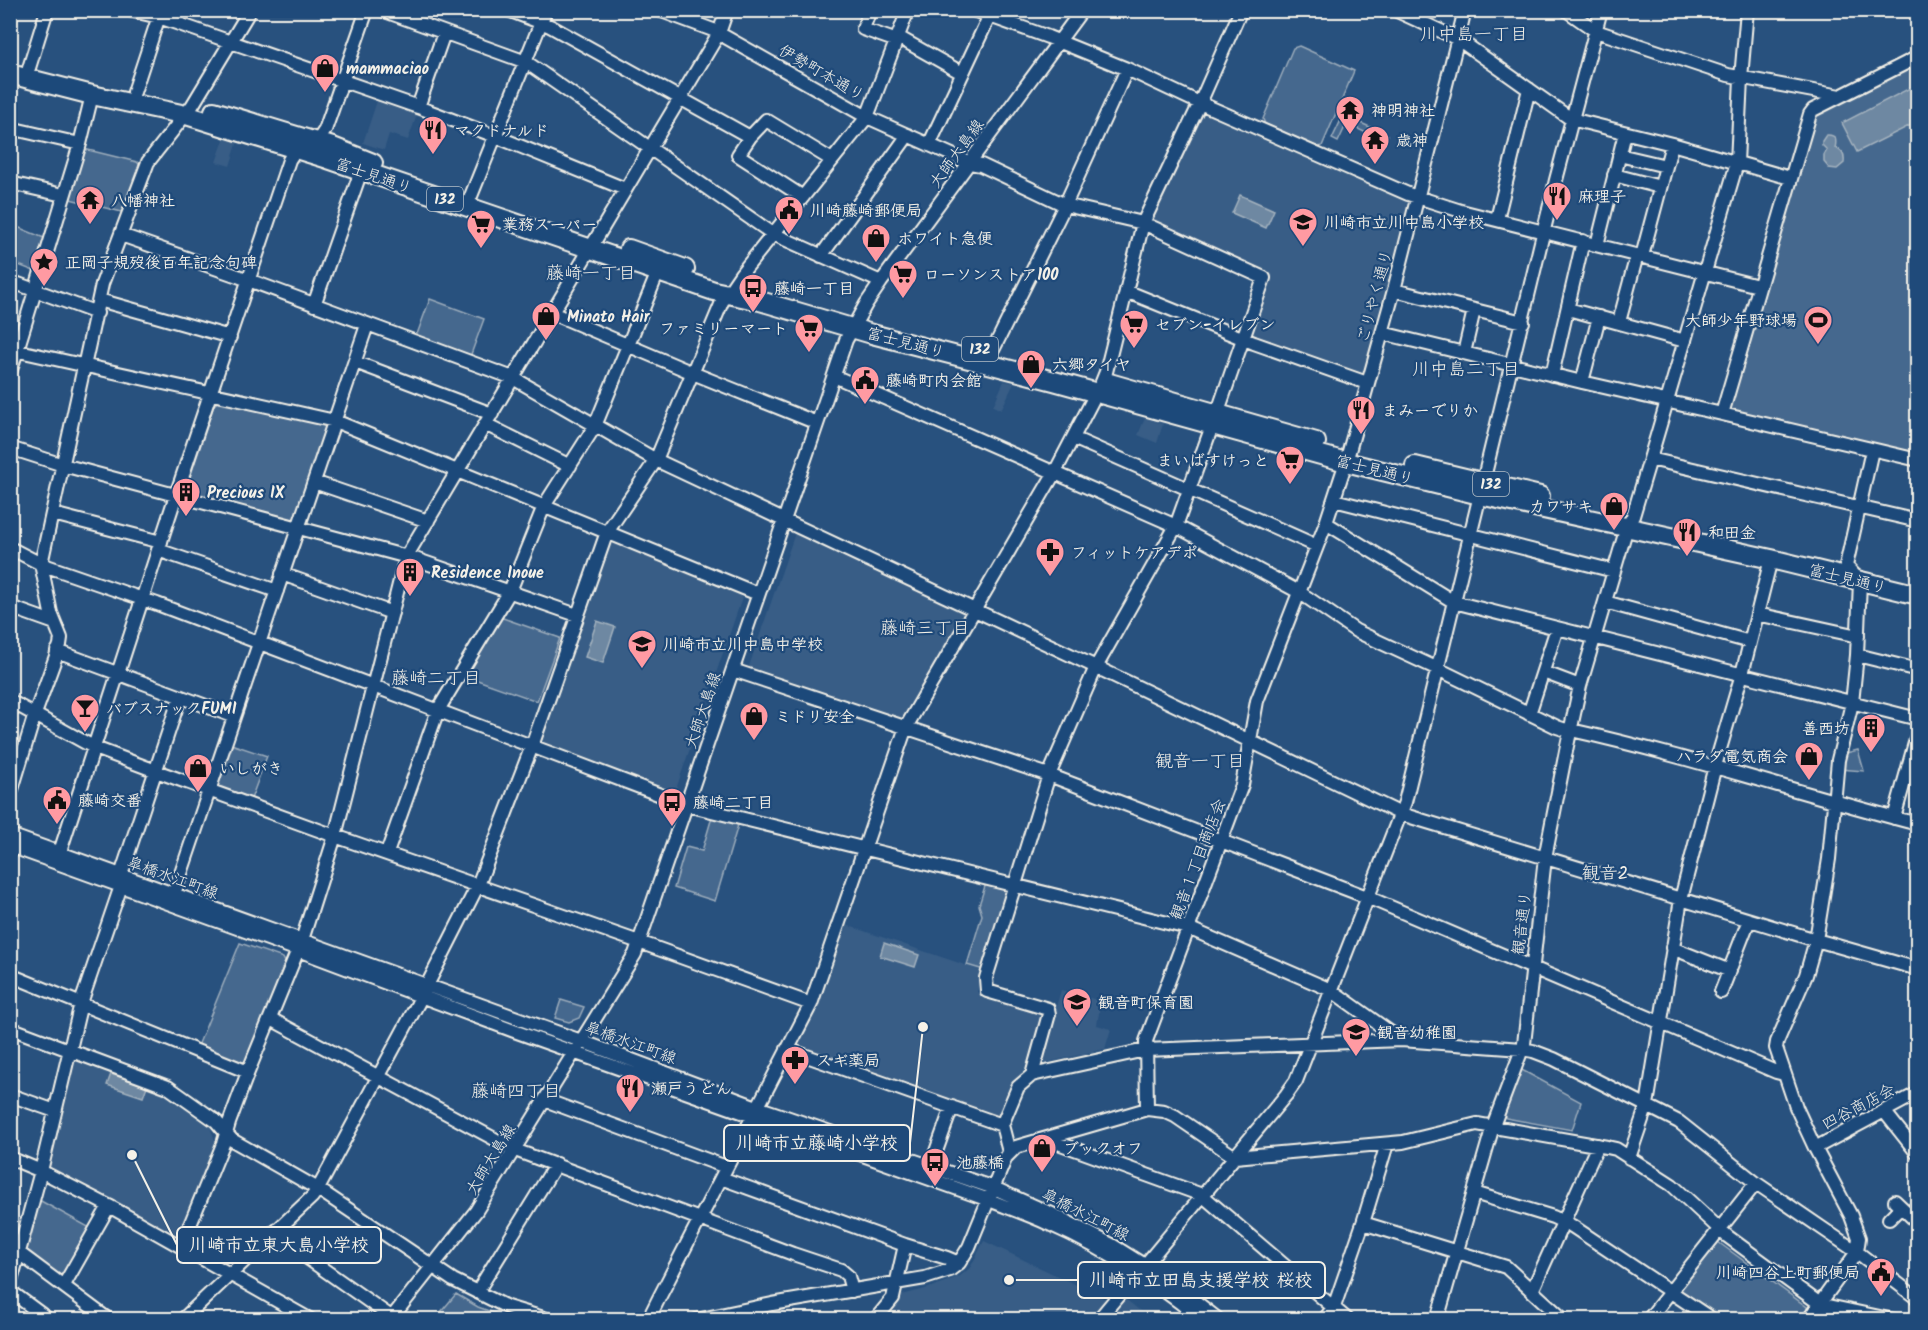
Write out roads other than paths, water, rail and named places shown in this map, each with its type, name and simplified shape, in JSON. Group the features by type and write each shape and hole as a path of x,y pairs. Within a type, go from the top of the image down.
{"highway":[{"name":"富士見通り","path":"10,63 134,92 361,171 593,243 730,290"},
{"name":"富士見通り","path":"10,74 92,95 245,120 333,147 471,196 593,243 658,272 855,323 992,352 1100,387 1347,457 1630,521 1917,582"},
{"name":"富士見通り","path":"855,323 872,334 1100,387"},
{"name":"富士見通り","path":"1630,521 1917,595"}],"street":[{"path":"29,68 47,10"},
{"path":"129,10 160,14 231,42 418,107 625,189"},
{"path":"10,796 61,638 51,613 42,564 106,272 148,162 189,110 250,10"},
{"path":"58,858 159,546 289,160 299,150 321,138 367,10"},
{"path":"382,10 526,62 773,234 881,282"},
{"path":"508,10 544,16 680,98 750,137"},
{"name":"伊勢町本通り","path":"658,10 719,33 867,117 969,163 981,165 1065,205 1143,223 1264,278 1244,339"},
{"path":"181,1247 248,1072 300,945 335,836 406,557 719,33 727,10"},
{"path":"870,10 863,29 898,39 962,73"},
{"path":"182,1320 318,1189 478,885 532,746 607,532 656,460 730,290 867,117 908,10"},
{"path":"973,10 1127,69 1417,198 1758,286"},
{"name":"大師大島線","path":"390,1318 476,1211 635,954 783,520 855,323 881,282 969,163 1063,43 1082,10"},
{"path":"650,1320 652,1312 811,1004 906,727 1056,472 1100,387 1143,223 1200,103 1240,10"},
{"path":"1395,10 1458,39 1571,119 1672,144 1790,178"},
{"name":"ごりやく通り","path":"1347,457 1394,290 1465,10"},
{"path":"1566,10 1596,31 1741,78 1840,96"},
{"path":"1098,1320 1296,1081 1401,814 1513,365 1571,119 1601,10"},
{"name":"観音通り","path":"1440,1318 1455,1251 1493,1126 1522,1049 1545,858 1580,686 1706,273 1737,163 1747,10"},
{"path":"134,92 160,14"},
{"path":"471,196 544,16"},
{"path":"929,144 989,16"},
{"path":"418,107 444,33"},
{"path":"1722,414 1810,114 1813,110 1917,57"},
{"path":"992,352 1065,205 1127,69"},
{"path":"1497,219 1529,89"},
{"path":"10,373 14,350 36,290 80,144 92,95"},
{"path":"803,197 738,155 750,137 766,120 832,160"},
{"path":"10,128 80,144"},
{"path":"1597,245 1625,133"},
{"path":"821,256 908,135"},
{"path":"1619,322 1672,144"},
{"path":"1619,155 1666,166"},
{"path":"314,305 361,171"},
{"path":"1614,176 1660,187"},
{"path":"10,183 63,195"},
{"path":"121,235 513,378 656,460 1096,667 1401,814 1917,969"},
{"path":"1552,375 1583,241"},
{"path":"387,854 438,710 510,591 544,506 595,426 658,272"},
{"path":"10,281 98,306 230,337"},
{"path":"1394,290 1522,322"},
{"path":"1126,291 1244,339 1367,383"},
{"path":"1568,309 1685,341"},
{"path":"1464,353 1474,310"},
{"path":"552,313 817,423"},
{"path":"1582,382 1599,317"},
{"path":"174,894 367,326"},
{"path":"1382,333 1917,460"},
{"path":"1032,1075 1049,1014 1048,1009 992,993 986,988 986,978 1049,775 1096,667 1176,526 1244,339"},
{"path":"14,350 335,421 758,594"},
{"path":"355,362 489,419 570,466"},
{"path":"834,376 1176,526 1299,592 1356,631 1566,730 1651,748 1917,824"},
{"path":"1073,438 1317,546"},
{"path":"10,448 63,465 406,557 577,615"},
{"path":"1808,1320 1857,1252 1859,1238 1851,1216 1796,1107 1776,1048 1806,975 1816,940 1829,859 1838,760 1852,703 1857,655 1860,581 1846,566 1872,450"},
{"name":"観音１丁目商店会","path":"1147,1109 1146,1041 1242,785 1257,701 1326,523 1347,457"},
{"path":"1650,459 1917,521"},
{"path":"314,482 428,521"},
{"path":"1334,500 1614,571"},
{"path":"53,514 159,546 277,591"},
{"path":"1326,523 1454,602 1917,719"},
{"path":"10,548 42,564 142,599 687,805 1188,928 1331,990 1401,1040"},
{"path":"1629,1158 1647,1105 1681,899 1714,766 1742,674 1771,559"},
{"path":"282,574 392,613"},
{"path":"1605,602 1750,642"},
{"path":"10,607 55,623"},
{"path":"1757,614 1858,636"},
{"path":"1529,714 1557,628"},
{"path":"57,651 233,716"},
{"path":"1857,655 1917,670"},
{"path":"733,669 1049,775 1367,897 1784,1074"},
{"path":"1543,672 1580,686"},
{"path":"10,1285 41,1171 81,1003 180,697"},
{"path":"10,701 94,748 335,836 811,1004"},
{"path":"1894,818 1913,768 1917,732"},
{"name":"皐橋水江町線","path":"10,835 58,858 754,1112 991,1194"},
{"name":"皐橋水江町線","path":"10,846 58,858"},
{"name":"皐橋水江町線","path":"121,881 174,894 300,945"},
{"path":"1721,992 1749,920"},
{"path":"1672,948 1730,971"},
{"path":"10,975 248,1072"},
{"path":"271,1019 515,1150 841,1270 848,1276 852,1291"},
{"path":"10,1028 168,1087 216,1121 232,1140 318,1189 433,1267 507,1307 550,1320"},
{"path":"1009,1152 1002,1125 1018,1087 1032,1075 1145,1050 1401,1040 1522,1049 1554,1059 1679,1122 1756,1184 1857,1252 1917,1299"},
{"path":"787,1049 1002,1125"},
{"name":"四谷商店会","path":"1815,1148 1917,1093"},
{"path":"10,1095 55,1112"},
{"path":"545,1100 905,1245 947,1257 958,1263"},
{"path":"930,1168 952,1107"},
{"path":"696,1320 771,1304 932,1276 950,1270 969,1247 1009,1152 1016,1147 1147,1109 1164,1111 1175,1116 1234,1157 1403,1142 1477,1124 1616,1149 1672,1185 1727,1236 1820,1303 1894,1320"},
{"path":"1884,1111 1917,1154"},
{"name":"皐橋水江町線","path":"754,1112 930,1168 991,1194 1141,1269 1200,1303 1219,1320"},
{"path":"1047,1139 1202,1195 1347,1320"},
{"path":"1324,1320 1334,1307 1387,1144"},
{"path":"1532,1291 1598,1145"},
{"path":"10,1158 41,1171 108,1206 311,1320"},
{"path":"477,1292 556,1164"},
{"path":"1648,1320 1756,1184"},
{"path":"1473,1193 1553,1216 1572,1226 1713,1320"},
{"path":"1889,1219 1898,1204 1917,1223"},
{"path":"64,1285 108,1206"},
{"path":"1363,1223 1506,1267 1564,1320"},
{"path":"272,1233 390,1318"},
{"path":"875,1320 893,1298 905,1245"},
{"path":"19,1253 108,1320"},
{"name":"皐橋水江町線","path":"1141,1269 1202,1320"},
{"path":"10,1291 49,1320"}],"place":[{"name":"mammaciao","path":"325,94"},
{"name":"神明神社","path":"1350,136"},
{"name":"マクドナルド","path":"433,156"},
{"name":"歳神","path":"1375,166"},
{"name":"麻理子","path":"1557,222"},
{"name":"八幡神社","path":"90,226"},
{"name":"川崎藤崎郵便局","path":"789,236"},
{"name":"川崎市立川中島小学校","path":"1303,248"},
{"name":"業務スーパー","path":"481,250"},
{"name":"ホワイト急便","path":"876,264"},
{"name":"正岡子規歿後百年記念句碑","path":"44,288"},
{"name":"ローソンストア100","path":"903,300"},
{"name":"藤崎一丁目","path":"753,314"},
{"name":"Minato Hair","path":"546,342"},
{"name":"大師少年野球場","path":"1818,346"},
{"name":"セブン-イレブン","path":"1134,350"},
{"name":"ファミリーマート","path":"809,354"},
{"name":"六郷タイヤ","path":"1031,390"},
{"name":"藤崎町内会館","path":"865,406"},
{"name":"まみーでりか","path":"1361,436"},
{"name":"まいばすけっと","path":"1290,486"},
{"name":"Precious IX","path":"186,518"},
{"name":"カワサキ","path":"1614,532"},
{"name":"和田金","path":"1687,558"},
{"name":"フィットケアデポ","path":"1050,578"},
{"name":"Residence Inoue","path":"410,598"},
{"name":"川崎市立川中島中学校","path":"642,670"},
{"name":"バブスナックFUMI","path":"85,734"},
{"name":"ミドリ安全","path":"754,742"},
{"name":"善西坊","path":"1871,754"},
{"name":"ハラダ電気商会","path":"1809,782"},
{"name":"いしがき","path":"198,794"},
{"name":"藤崎交番","path":"57,826"},
{"name":"藤崎二丁目","path":"672,828"},
{"name":"川崎市立藤崎小学校","path":"923,1027"},
{"name":"観音町保育園","path":"1077,1028"},
{"name":"観音幼稚園","path":"1356,1058"},
{"name":"スギ薬局","path":"795,1086"},
{"name":"瀬戸うどん","path":"630,1114"},
{"name":"川崎市立東大島小学校","path":"132,1155"},
{"name":"ブックオフ","path":"1042,1174"},
{"name":"池藤橋","path":"935,1188"},
{"name":"川崎市立田島支援学校 桜校","path":"1009,1280"},
{"name":"川崎四谷上町郵便局","path":"1881,1298"}],"district":[{"name":"川中島一丁目","path":"1474,34"},
{"name":"藤崎一丁目","path":"591,273"},
{"name":"川中島二丁目","path":"1466,369"},
{"name":"藤崎三丁目","path":"925,628"},
{"name":"藤崎二丁目","path":"436,678"},
{"name":"観音一丁目","path":"1200,761"},
{"name":"観音2","path":"1605,873"},
{"name":"藤崎四丁目","path":"516,1091"}]}
